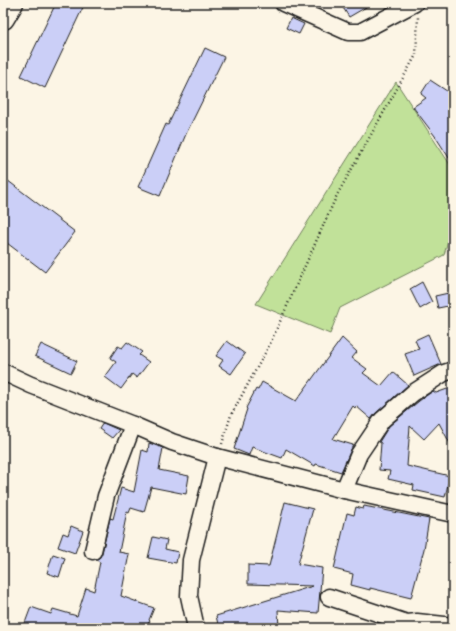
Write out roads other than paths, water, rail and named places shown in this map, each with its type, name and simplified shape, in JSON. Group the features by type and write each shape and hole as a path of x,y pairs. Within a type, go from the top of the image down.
{"street":[{"path":"3,18 12,3"},
{"path":"283,3 296,7 348,32 360,32 417,7"},
{"path":"344,490 359,454 382,420 413,393 444,373 453,370"},
{"path":"3,372 31,385 133,424 172,442 217,457 344,490 453,514"},
{"path":"93,551 106,496 133,424"},
{"path":"196,628 189,596 191,560 217,457"},
{"path":"329,597 407,626 417,622 453,626"}]}
